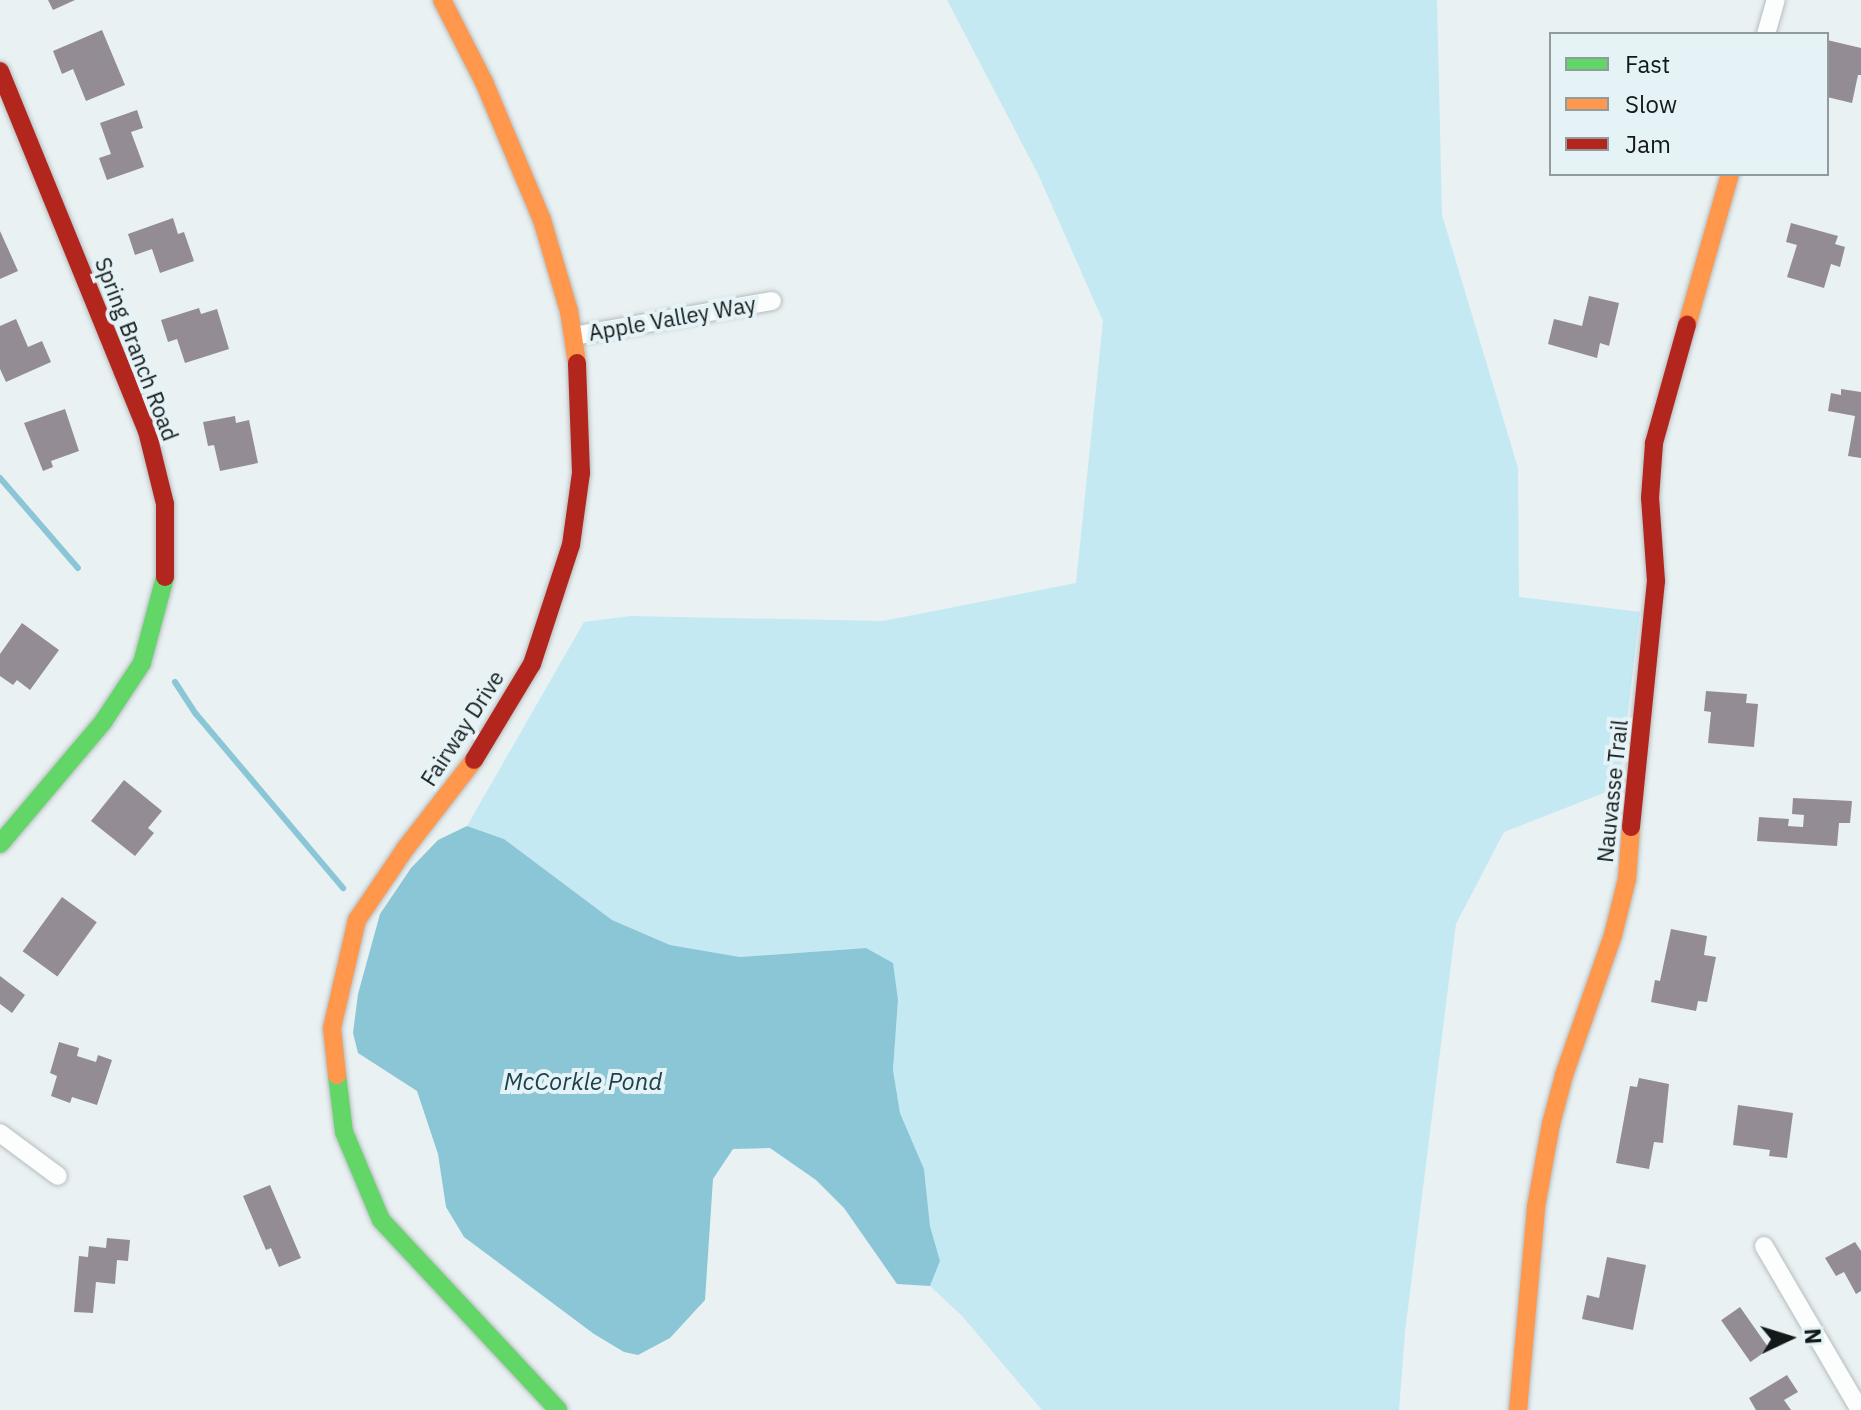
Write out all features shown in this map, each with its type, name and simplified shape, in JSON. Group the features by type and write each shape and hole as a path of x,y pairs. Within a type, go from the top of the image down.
{"street":[{"name":"Fairway Drive","path":"442,0 484,82 542,220 573,336 581,403 581,473 571,545 532,664 469,769 405,849 357,920 332,1028 344,1132 381,1220 558,1410"},
{"path":"1767,32 1776,0"},
{"name":"Spring Branch Road","path":"0,71 147,431 165,504 165,575 142,663 103,722 0,844"},
{"name":"Nauvasse Trail","path":"1518,1410 1536,1207 1551,1124 1564,1075 1613,935 1627,879 1637,751 1648,687 1656,581 1650,498 1654,443 1729,176"},
{"name":"Apple Valley Way","path":"573,336 772,301"},
{"path":"0,1133 58,1176"},
{"path":"1764,1246 1860,1410"}],"shaded area":[{"path":"947,0 1437,0 1442,215 1518,468 1519,597 1640,612 1619,787 1504,832 1456,924 1405,1332 1399,1410 1042,1410 962,1316 930,1286 940,1261 930,1226 924,1169 900,1113 893,1070 898,1000 866,948 740,957 670,945 612,920 504,839 467,826 584,622 630,616 883,621 1076,583 1103,321 1038,174"}],"water":[{"name":"McCorkle Pond","path":"467,826 504,839 612,920 670,945 740,957 866,948 893,963 898,1000 893,1070 900,1113 924,1169 930,1226 940,1261 930,1286 897,1284 844,1208 816,1180 770,1148 733,1149 713,1179 705,1300 670,1338 638,1355 624,1352 594,1334 464,1237 446,1207 438,1154 417,1091 358,1053 353,1033 358,994 380,914 411,868 438,840"}],"building":[{"path":"48,0 75,0 53,10"},
{"path":"102,30 125,85 86,101 73,69 62,74 53,51"},
{"path":"1829,40 1861,48 1861,75 1858,75 1852,103 1829,97"},
{"path":"137,110 143,128 131,132 144,167 107,180 99,158 111,154 100,123"},
{"path":"173,218 178,234 184,232 194,261 160,273 152,249 135,255 128,234"},
{"path":"1791,223 1838,236 1835,244 1845,247 1840,267 1831,264 1824,288 1787,277 1797,245 1786,242"},
{"path":"0,231 18,271 0,279"},
{"path":"1589,296 1619,303 1609,346 1600,343 1597,358 1548,344 1554,319 1582,326"},
{"path":"199,308 201,314 217,309 229,349 185,363 177,339 168,342 161,320"},
{"path":"16,319 28,347 42,341 51,362 6,382 0,369 0,326"},
{"path":"1841,389 1861,392 1861,458 1848,456 1855,416 1828,411 1831,393 1841,395"},
{"path":"65,409 79,451 51,461 53,467 43,471 24,423"},
{"path":"235,416 236,423 249,420 258,463 220,471 214,445 208,446 203,422"},
{"path":"22,623 59,650 30,690 17,680 13,685 0,676 0,654"},
{"path":"1706,691 1747,694 1746,703 1758,704 1754,747 1708,743 1711,712 1704,711"},
{"path":"124,780 162,811 148,828 154,833 135,856 91,821"},
{"path":"1793,798 1852,801 1850,823 1839,823 1837,846 1757,841 1759,817 1789,819 1788,826 1803,827 1804,815 1792,814"},
{"path":"62,897 97,922 57,976 23,951"},
{"path":"1671,929 1707,936 1704,955 1716,957 1707,1002 1698,1001 1696,1011 1651,1002 1655,980 1660,981"},
{"path":"0,976 25,995 12,1013 0,1004"},
{"path":"59,1042 79,1048 77,1056 96,1062 98,1055 112,1060 97,1105 72,1097 70,1103 51,1096 57,1076 50,1073"},
{"path":"1639,1078 1669,1084 1663,1143 1654,1142 1649,1169 1616,1163 1630,1086 1637,1087"},
{"path":"1738,1105 1793,1113 1787,1158 1769,1156 1770,1150 1733,1145"},
{"path":"270,1185 301,1258 279,1267 271,1248 266,1250 243,1196"},
{"path":"107,1238 130,1240 128,1261 117,1260 115,1284 96,1282 93,1313 74,1312 79,1256 88,1257 89,1246 106,1248"},
{"path":"1855,1242 1861,1251 1861,1291 1856,1294 1844,1272 1836,1276 1825,1258"},
{"path":"1607,1257 1646,1265 1633,1330 1582,1319 1587,1295 1599,1298"},
{"path":"1740,1307 1769,1349 1750,1362 1721,1320"},
{"path":"1787,1375 1798,1392 1784,1400 1791,1410 1756,1410 1749,1398"}],"waterway":[{"path":"0,478 78,568"},
{"path":"175,682 196,714 343,888"}],"traffic: fast":[{"path":"0,844 103,722 142,663 165,577"},
{"path":"337,1075 344,1132 381,1220 558,1410"}],"traffic: slow":[{"path":"442,0 484,82 542,220 569,311 577,363"},
{"path":"1687,325 1729,176"},
{"path":"337,1075 332,1028 357,920 405,849 474,760"},
{"path":"1518,1410 1536,1207 1551,1124 1564,1075 1613,935 1627,879 1631,827"}],"traffic: jam":[{"path":"0,71 147,431 165,504 165,577"},
{"path":"1631,827 1656,581 1650,498 1654,443 1687,325"},
{"path":"474,760 532,664 571,545 581,473 577,363"}]}
